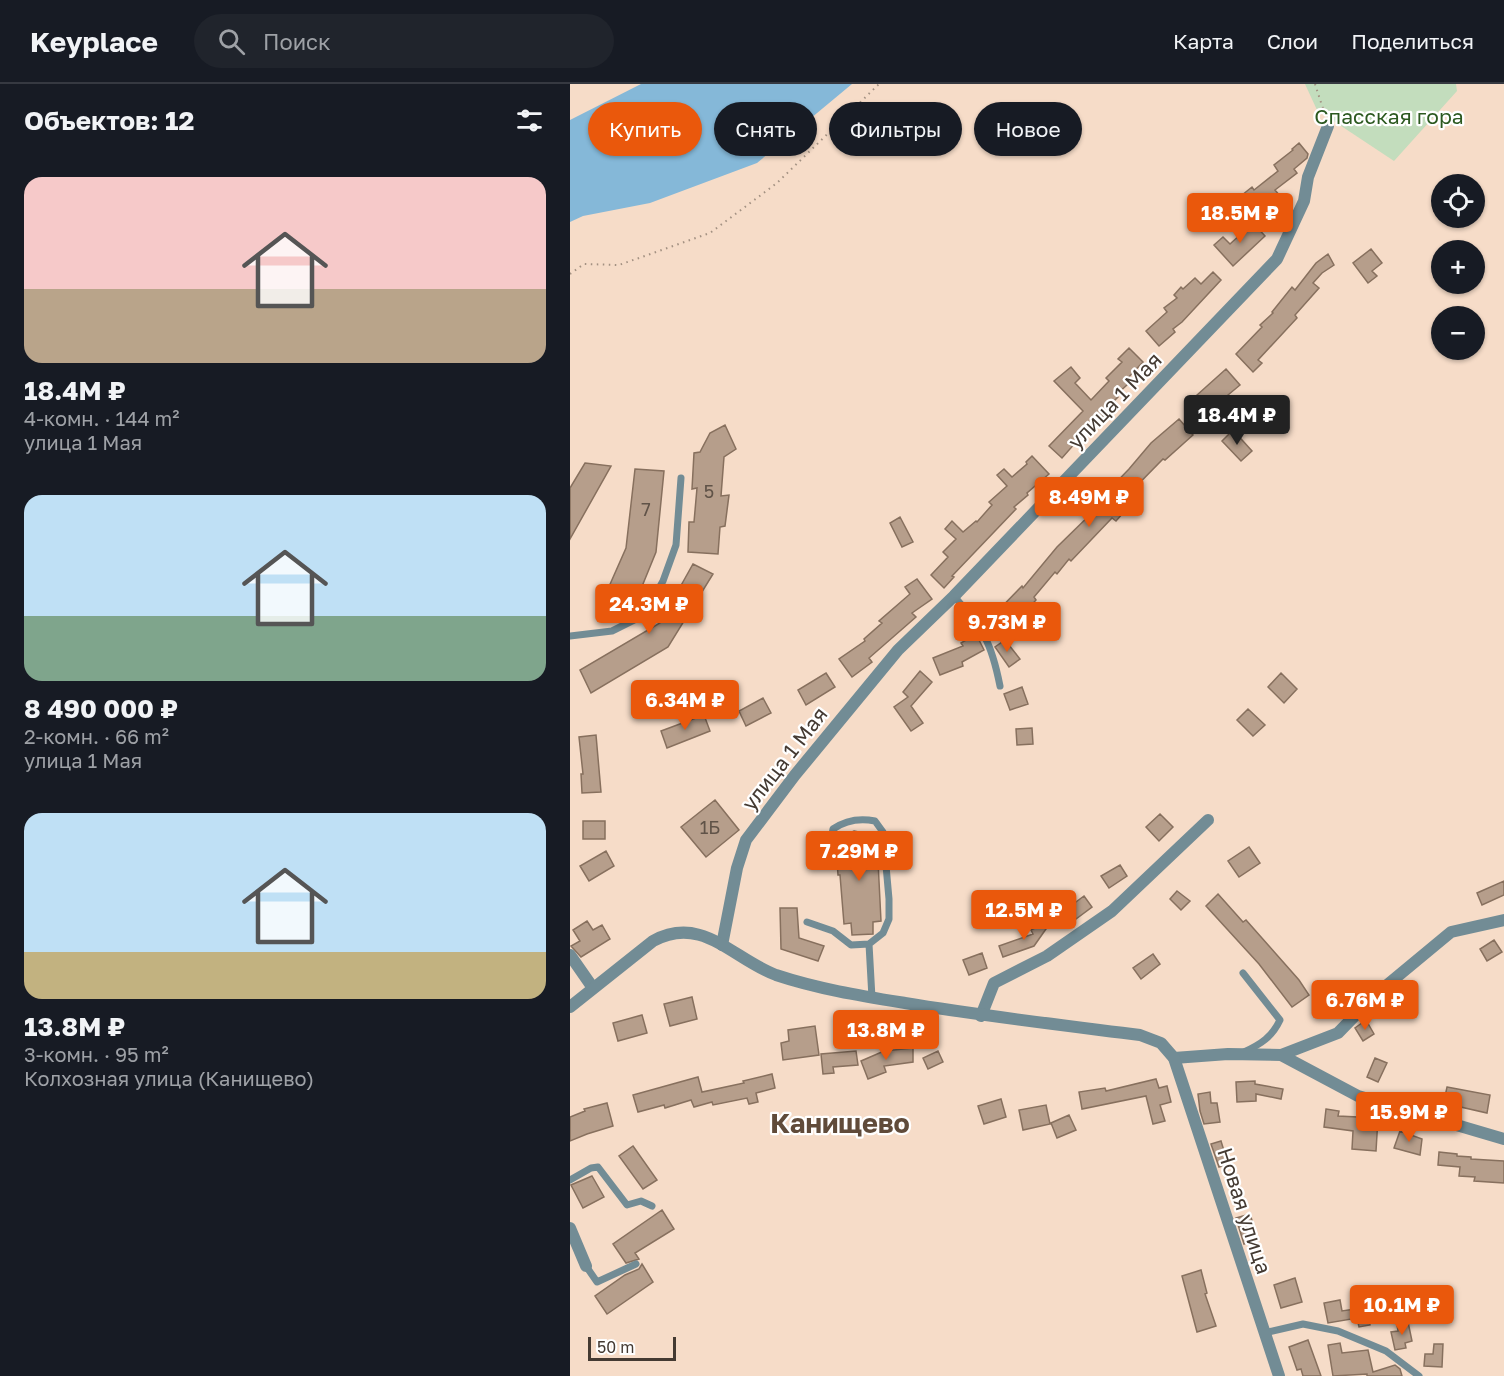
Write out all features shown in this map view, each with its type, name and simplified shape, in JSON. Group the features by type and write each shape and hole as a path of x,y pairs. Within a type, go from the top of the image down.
{"street":[{"name":"улица 1 Мая","path":"722,945 737,868 746,840 795,775 898,650 954,596 1277,259 1304,201 1308,177 1328,126"},
{"path":"981,1016 994,983 1047,956 1112,911 1208,820"},
{"path":"570,1007 652,941 667,933 683,931 701,934 775,974 849,994 981,1016 1140,1035 1161,1043 1174,1058 1239,1054 1281,1055 1338,1033 1375,995 1451,932 1504,920"},
{"path":"570,955 593,988"},
{"path":"1281,1055 1358,1096 1504,1139"},
{"name":"Новая улица","path":"1174,1058 1279,1376"},
{"path":"570,1228 586,1266"}],"lane":[{"path":"570,636 612,631 634,620 648,608 663,581 676,545 681,478"},
{"path":"954,596 987,637 1000,687"},
{"path":"807,922 833,931 850,945 869,944 883,933 888,919 889,899 882,832 875,821 862,819 833,829 830,857"},
{"path":"869,944 872,998"},
{"path":"1239,1054 1261,1044 1275,1032 1280,1020 1243,973"},
{"path":"570,1180 591,1168 598,1167 627,1205 641,1201 652,1206"},
{"path":"586,1266 597,1282 636,1264"},
{"path":"1264,1333 1303,1324 1338,1331 1386,1351 1419,1376"}],"path":[{"path":"570,274 584,264 619,265 711,233 777,183 879,84"},
{"path":"1315,84 1328,126"}],"green space":[{"name":"Спасская гора","path":"1305,84 1456,84 1457,91 1394,161 1317,110"}],"water":[{"path":"641,84 852,84 817,113 817,102 714,102 714,156 765,156 757,163 650,203 583,216 570,222 570,120 588,111 588,156 702,156 702,102 606,102"}],"building":[{"path":"1299,143 1308,154 1307,158 1294,169 1297,173 1275,190 1280,196 1259,217 1242,195 1252,187 1254,190 1278,171 1274,165"},
{"path":"1253,223 1265,236 1233,266 1214,245 1223,237 1230,244"},
{"path":"1371,249 1382,263 1372,271 1377,276 1368,283 1353,263"},
{"path":"1328,254 1334,265 1313,283 1319,288 1295,315 1297,318 1258,360 1262,363 1253,372 1236,354 1262,327 1260,325 1273,313 1292,287 1295,290 1316,263"},
{"path":"1213,272 1221,280 1173,329 1175,332 1159,346 1146,331 1167,312 1164,308 1177,298 1174,295 1181,287 1183,289 1195,278 1201,284"},
{"path":"1129,348 1143,362 1125,381 1128,384 1116,395 1118,397 1103,412 1105,414 1062,458 1049,446 1083,411 1054,381 1071,367 1080,378 1075,383 1091,400 1109,381 1106,378 1122,362 1118,359"},
{"path":"1226,369 1240,385 1210,410 1214,414 1205,423 1187,404"},
{"path":"1179,419 1193,435 1165,460 1163,459 1116,507 1123,513 1116,521 1112,518 1071,561 1069,559 1057,574 1055,572 1034,597 1036,600 1018,620 1023,625 1007,641 987,622 1022,586 1023,588 1057,547 1099,506 1095,502 1129,469 1151,443"},
{"path":"725,425 736,449 724,457 721,496 729,495 725,526 720,527 718,554 688,552 689,522 694,522 697,488 692,489 694,453 700,452 710,433"},
{"path":"1233,430 1252,451 1241,461 1222,441"},
{"path":"1032,456 1049,474 1014,507 1016,509 952,576 954,577 944,588 931,575 948,557 943,552 956,539 945,529 952,521 963,532 977,522 992,505 989,502 1007,486 997,475 1004,469 1012,477 1027,464 1026,462"},
{"path":"585,463 611,466 570,539 570,488"},
{"path":"635,469 664,471 656,552 634,606 600,607 626,548"},
{"path":"900,517 913,542 902,547 890,523"},
{"path":"693,564 713,574 668,647 591,693 580,670 660,623"},
{"path":"917,579 932,599 912,613 916,617 869,658 872,662 852,677 839,659 865,641 864,639 882,623 879,621 910,594 905,587"},
{"path":"976,634 984,650 962,662 963,666 940,675 933,658 963,646 961,643"},
{"path":"1005,640 1020,659 1009,667 995,647"},
{"path":"920,671 932,682 911,706 923,723 911,731 894,707 908,697 903,692"},
{"path":"826,673 835,687 806,705 798,690"},
{"path":"1281,673 1297,689 1284,703 1268,687"},
{"path":"1022,687 1028,704 1010,710 1004,694"},
{"path":"763,698 771,713 746,726 739,711"},
{"path":"1248,709 1265,725 1253,736 1237,720"},
{"path":"704,715 710,731 667,748 661,731"},
{"path":"1032,728 1033,744 1017,745 1016,729"},
{"path":"596,735 601,792 582,793 581,774 583,774 579,737"},
{"path":"715,800 739,830 706,857 681,827"},
{"path":"1160,814 1173,827 1159,841 1146,827"},
{"path":"583,821 605,821 605,839 583,839"},
{"path":"854,831 863,833 868,841 877,841 881,921 873,922 873,934 852,935 851,923 844,924 836,846 840,844 845,835"},
{"path":"1249,847 1260,863 1239,877 1228,861"},
{"path":"606,851 614,866 589,881 580,866"},
{"path":"1120,865 1127,876 1109,888 1101,876"},
{"path":"1504,881 1504,895 1482,905 1477,893"},
{"path":"1177,891 1190,901 1181,910 1170,899"},
{"path":"1218,894 1243,922 1246,920 1299,980 1309,995 1292,1007 1259,964 1206,906"},
{"path":"1084,896 1092,907 1076,919 1068,908"},
{"path":"780,908 797,908 799,938 824,946 818,961 781,949"},
{"path":"1053,919 1034,946 1003,957 999,946 1033,934 1031,930"},
{"path":"587,921 593,930 602,925 610,939 581,957 571,946 580,941 573,930"},
{"path":"1494,940 1502,952 1487,961 1480,949"},
{"path":"982,953 987,968 969,975 963,960"},
{"path":"1153,954 1160,964 1141,979 1133,968"},
{"path":"692,997 697,1019 670,1026 664,1004"},
{"path":"642,1015 647,1033 618,1041 613,1023"},
{"path":"1366,1020 1374,1034 1363,1041 1355,1028"},
{"path":"815,1026 819,1055 783,1060 781,1043 789,1041 788,1030"},
{"path":"913,1048 913,1062 884,1066 886,1072 868,1079 861,1061 884,1051"},
{"path":"856,1051 858,1065 833,1067 834,1073 823,1074 821,1054"},
{"path":"938,1051 943,1062 928,1069 923,1058"},
{"path":"1375,1058 1387,1063 1378,1082 1367,1077"},
{"path":"772,1074 775,1088 756,1093 758,1102 749,1104 747,1098 713,1105 712,1102 694,1107 691,1100 665,1108 664,1105 638,1112 633,1095 698,1077 702,1092"},
{"path":"1156,1079 1159,1088 1167,1086 1171,1102 1160,1105 1165,1121 1153,1124 1146,1096 1082,1109 1079,1092 1105,1088 1106,1091"},
{"path":"1255,1081 1255,1084 1283,1089 1281,1099 1256,1094 1256,1101 1237,1102 1236,1082"},
{"path":"1447,1087 1490,1095 1487,1113 1456,1106 1455,1109 1443,1106"},
{"path":"1210,1092 1211,1103 1217,1103 1220,1122 1204,1124 1198,1094"},
{"path":"1001,1099 1006,1117 984,1124 978,1106"},
{"path":"607,1103 613,1126 570,1141 570,1117 585,1111 584,1109"},
{"path":"1046,1105 1050,1124 1023,1130 1019,1110"},
{"path":"1326,1109 1339,1111 1338,1116 1378,1118 1376,1151 1352,1149 1353,1131 1324,1127"},
{"path":"1069,1115 1076,1130 1057,1138 1051,1123"},
{"path":"1400,1131 1422,1139 1420,1155 1394,1148"},
{"path":"1221,1141 1228,1164 1219,1167 1211,1144"},
{"path":"633,1146 657,1180 643,1189 619,1156"},
{"path":"1439,1152 1471,1157 1471,1159 1504,1161 1504,1183 1474,1181 1475,1177 1459,1176 1460,1167 1438,1165"},
{"path":"592,1176 604,1197 583,1208 571,1185"},
{"path":"662,1210 674,1229 635,1253 639,1259 626,1263 613,1244"},
{"path":"1250,1214 1258,1240 1244,1244 1236,1218"},
{"path":"642,1264 653,1282 607,1314 595,1296 625,1275 639,1269"},
{"path":"1201,1270 1207,1293 1205,1294 1216,1326 1197,1332 1182,1276"},
{"path":"1295,1278 1302,1302 1281,1308 1274,1285"},
{"path":"1340,1300 1342,1311 1368,1307 1370,1325 1359,1327 1357,1318 1328,1323 1324,1303"},
{"path":"1408,1322 1412,1341 1405,1343 1406,1348 1395,1350 1391,1332 1398,1331 1397,1325"},
{"path":"1308,1340 1321,1376 1303,1376 1301,1369 1297,1370 1289,1347"},
{"path":"1340,1343 1342,1353 1368,1350 1373,1372 1395,1365 1400,1369 1402,1376 1367,1376 1367,1374 1333,1376 1328,1345"},
{"path":"1434,1344 1443,1344 1442,1367 1424,1366 1425,1354 1433,1354"}],"district":[{"name":"Канищево","path":"840,1124"}]}
